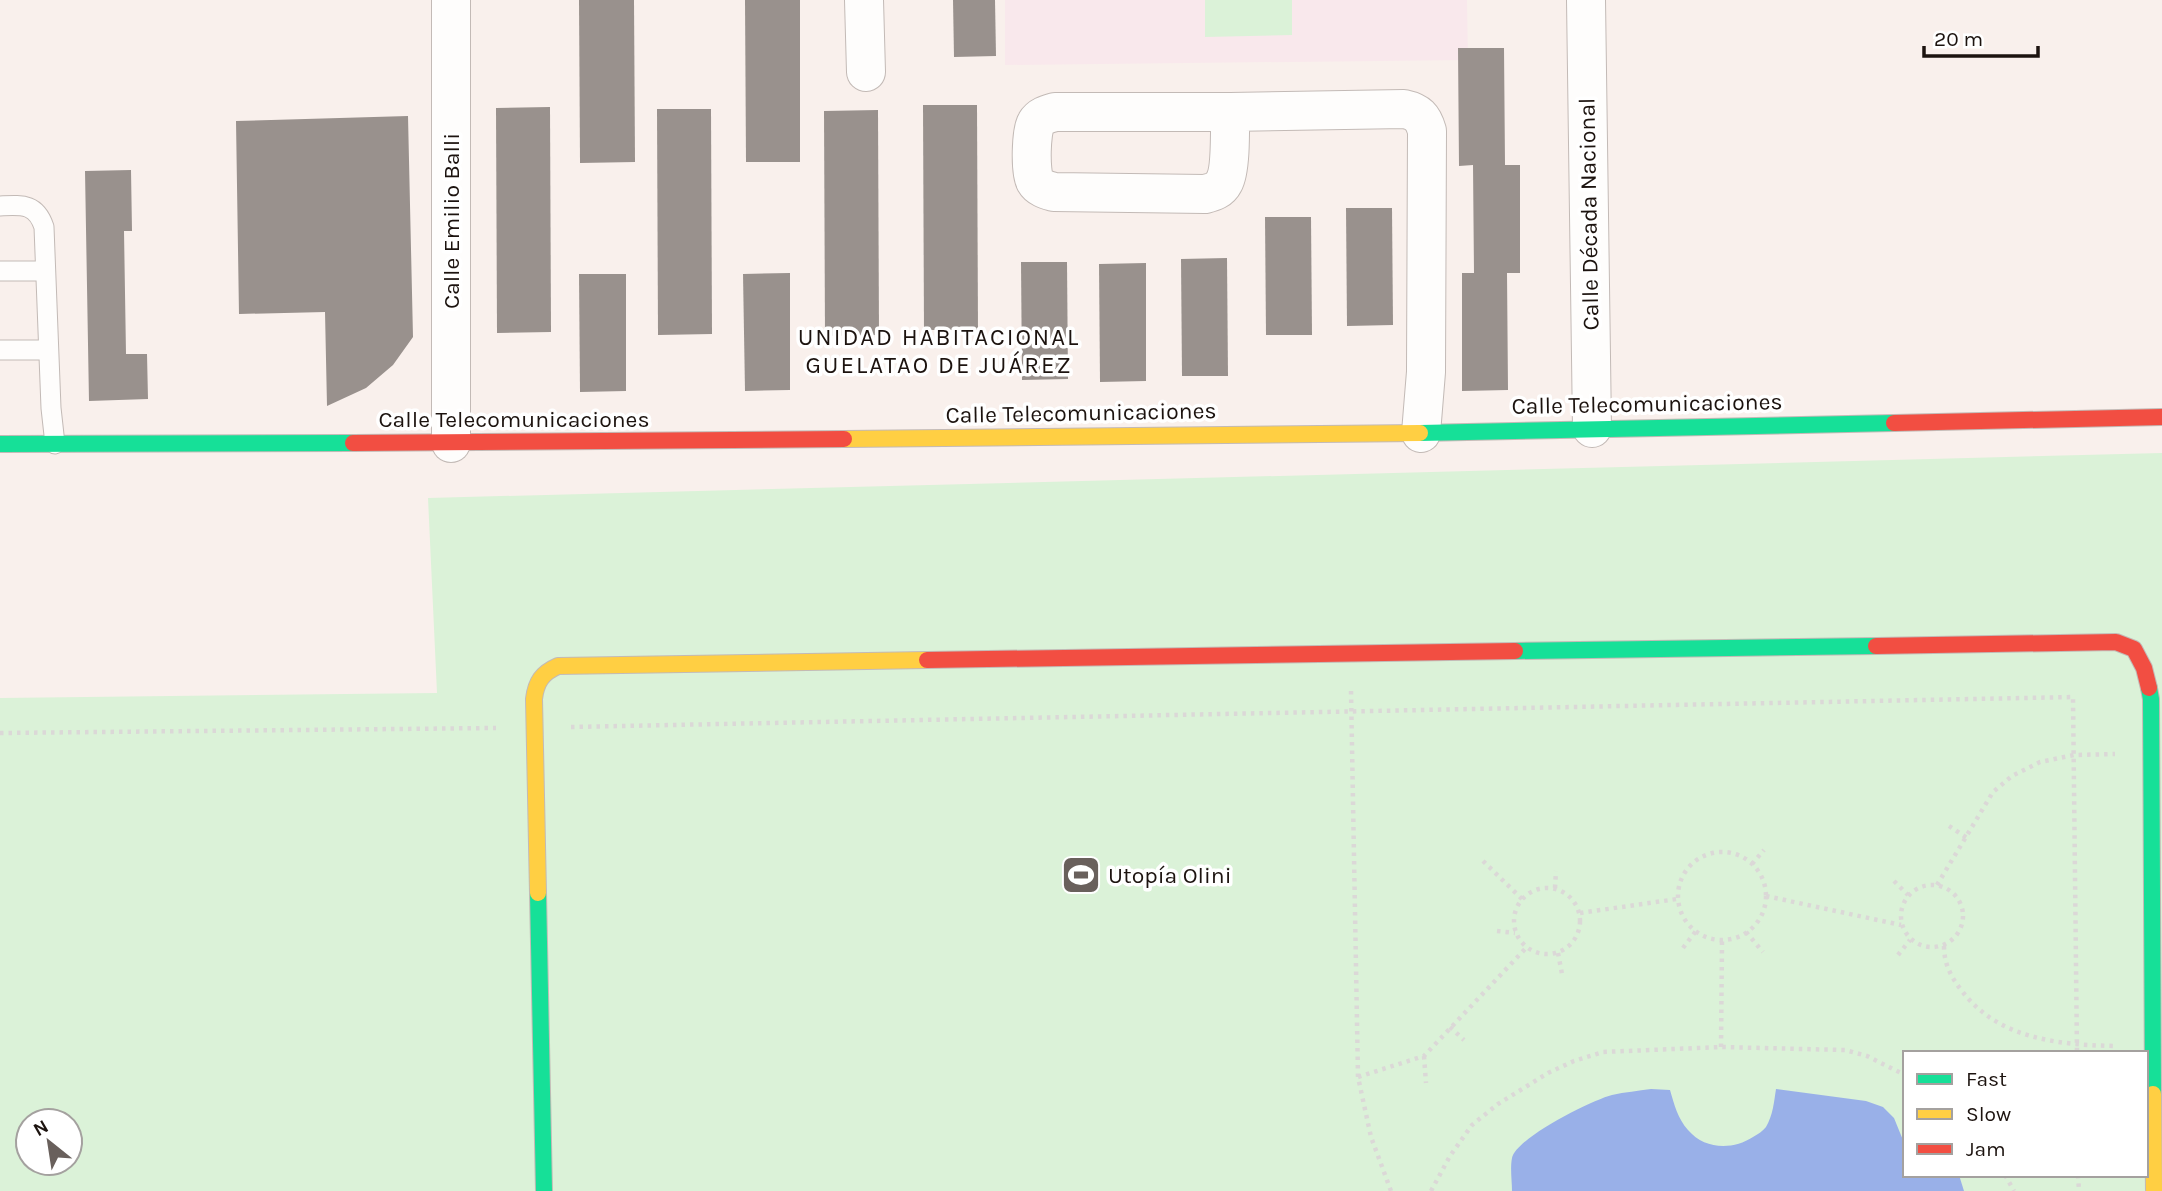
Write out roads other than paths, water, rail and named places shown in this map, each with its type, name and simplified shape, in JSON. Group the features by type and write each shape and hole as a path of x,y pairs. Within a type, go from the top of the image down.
{"street":[{"name":"Calle Emilio Balli","path":"450,0 452,443"},
{"path":"864,0 866,72"},
{"name":"Calle Década Nacional","path":"1586,0 1592,428"},
{"path":"1230,112 1227,172 1224,183 1216,191 1205,194 1054,192 1043,189 1035,181 1032,169 1036,123 1044,115 1055,112 1404,109 1416,112 1424,120 1427,131 1426,372 1421,433"},
{"name":"Calle Telecomunicaciones","path":"0,444 452,443 1421,433 2162,417"},
{"path":"544,1191 535,689 538,678 547,669 558,666 2116,642 2134,649 2157,699 2151,753 2154,1191"}],"lane":[{"path":"0,206 20,205 31,208 40,216 44,227 48,351 55,444"},
{"path":"0,271 45,271"},
{"path":"0,350 48,351"}],"water":[{"path":"1651,1089 1670,1090 1679,1116 1688,1130 1695,1137 1719,1146 1745,1141 1765,1128 1772,1113 1776,1089 1866,1101 1883,1107 1894,1118 1903,1140 1903,1177 1960,1177 1964,1191 1512,1191 1512,1158 1526,1140 1573,1112 1617,1094"}],"place":[{"name":"Utopía Olini","path":"1081,875"}],"district":[{"name":"UNIDAD HABITACIONAL GUELATAO DE JUÁREZ","path":"939,351"}]}
